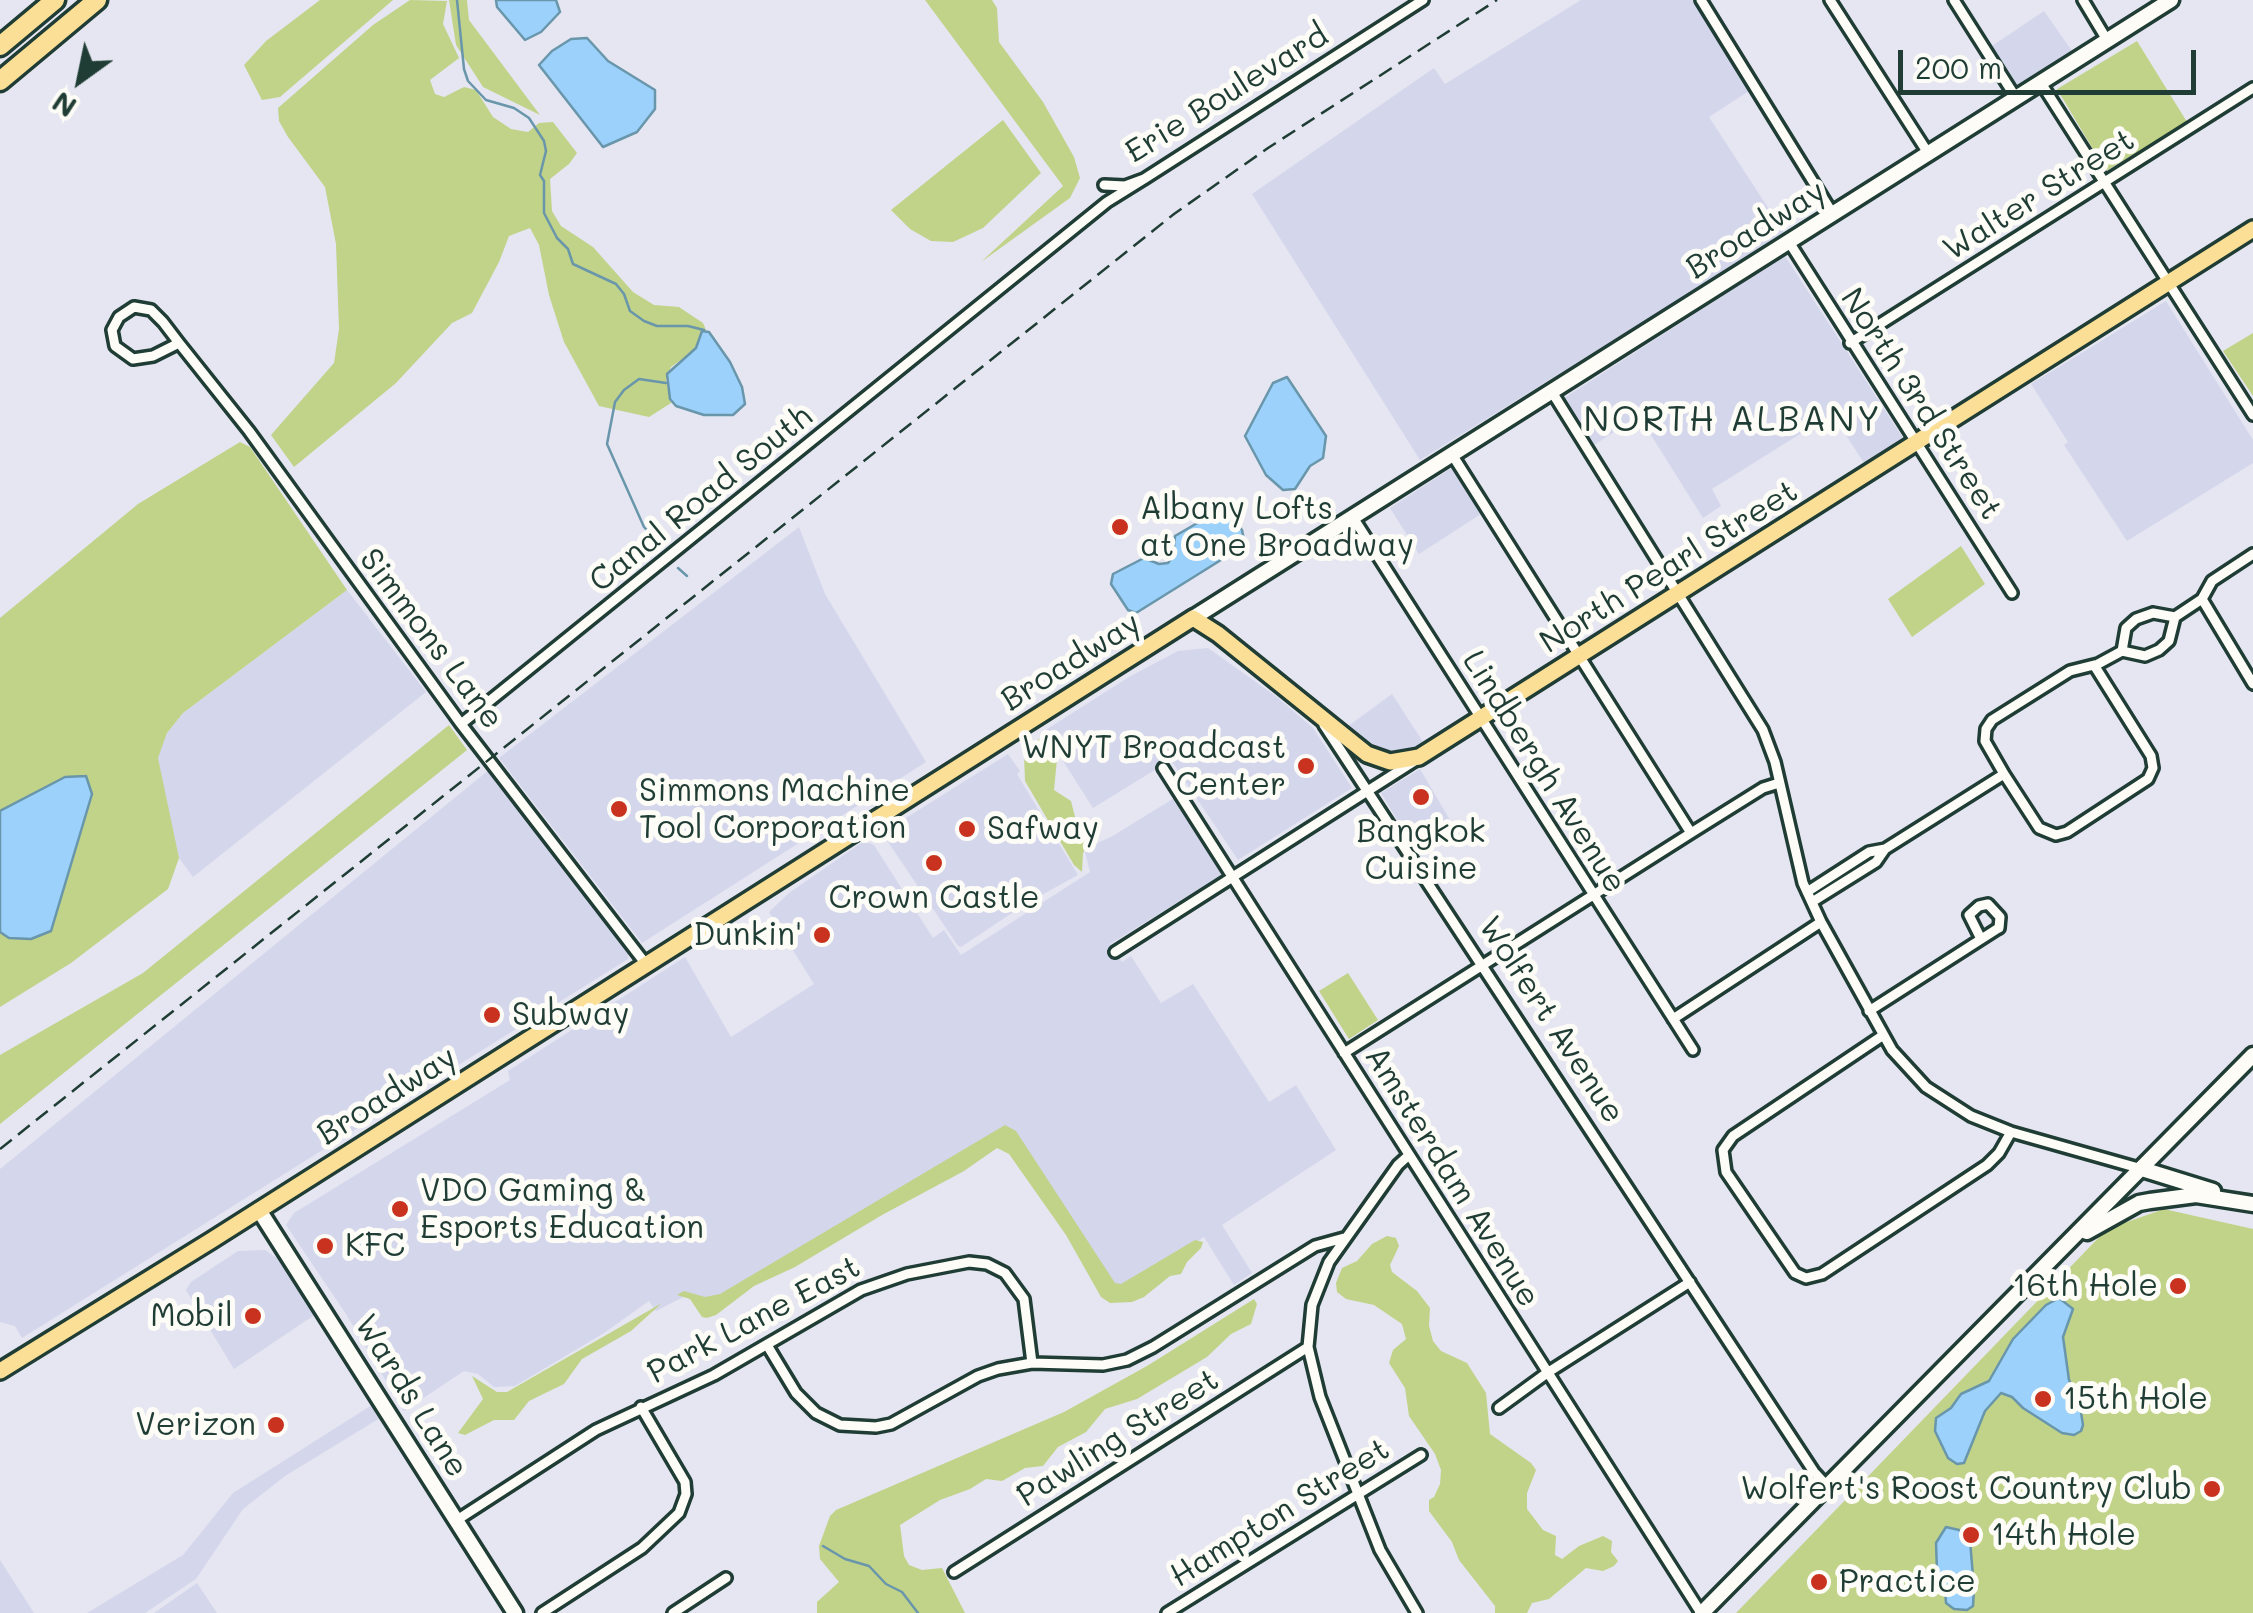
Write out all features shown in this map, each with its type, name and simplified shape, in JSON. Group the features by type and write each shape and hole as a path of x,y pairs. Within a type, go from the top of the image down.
{"highway":[{"path":"0,46 55,0"},
{"path":"0,81 96,0"}],"main road":[{"name":"North Pearl Street","path":"1428,753 2253,228"},
{"name":"Wolfert Avenue","path":"1193,618 1317,715"},
{"name":"Broadway","path":"0,1370 1193,618"},
{"path":"1317,715 1352,744 1380,760 1403,761 1428,753"}],"street":[{"name":"Erie Boulevard","path":"1104,186 1126,186 1144,179 1423,0"},
{"path":"1702,0 1834,214"},
{"path":"1830,0 1928,153"},
{"path":"1954,0 2016,98"},
{"path":"2083,0 2108,40"},
{"name":"Broadway","path":"1193,618 1354,520 2170,0"},
{"path":"2042,83 2253,415"},
{"name":"Walter Street","path":"1850,343 2253,88"},
{"name":"Canal Road South","path":"461,724 1106,202 1144,179"},
{"name":"North 3rd Street","path":"1789,242 2012,593"},
{"name":"Simmons Lane","path":"180,342 153,356 133,359 115,346 112,330 128,310 142,307 156,314 180,342 461,724 646,963"},
{"path":"1552,392 1763,730 1809,897 1882,1036 1909,1070 1935,1095 1970,1116 2010,1132 2253,1204"},
{"path":"1453,456 1691,833"},
{"name":"Lindbergh Avenue","path":"1354,520 1693,1050"},
{"path":"2122,651 2124,633 2136,618 2153,613 2175,617 2202,598 2212,581 2253,554"},
{"path":"2202,598 2253,684"},
{"path":"2094,665 2152,756 2153,768 2148,779 2067,832 2056,835 2038,828 2004,774 1985,741 1990,723 2070,670 2094,665 2122,651 2136,656 2160,650 2172,636 2175,617"},
{"name":"Wolfert Avenue","path":"1317,715 1814,1472 1827,1486"},
{"name":"North Pearl Street","path":"1114,952 1428,753"},
{"name":"Amsterdam Avenue","path":"1163,768 1701,1613"},
{"path":"1809,897 1869,852 1885,849 2004,774"},
{"path":"1344,1053 1691,833 1762,789 1779,783"},
{"path":"1672,1019 1821,922"},
{"path":"1868,1011 1981,939"},
{"path":"1882,1036 1733,1136 1723,1150 1726,1172 1794,1273 1814,1277 1838,1264 1987,1165 2010,1132"},
{"path":"1701,1613 2253,1055"},
{"path":"1409,1154 1344,1238 1317,1288 1310,1313 1308,1347 1320,1396 1357,1493 1385,1560 1417,1613"},
{"path":"2073,1239 2150,1201 2196,1195 2253,1204"},
{"name":"Wards Lane","path":"259,1210 516,1613"},
{"path":"767,1345 796,1392 826,1420 856,1428 891,1424 978,1376 1032,1363 1103,1365 1127,1360 1154,1348 1315,1246 1344,1238"},
{"name":"Park Lane East","path":"456,1520 596,1430 705,1380 873,1284 946,1264 980,1263 1005,1273 1022,1294 1030,1322 1032,1363"},
{"path":"1499,1408 1690,1282"},
{"name":"Pawling Street","path":"954,1572 1308,1347"},
{"path":"542,1613 642,1548 675,1518 682,1506 685,1482 641,1407"},
{"name":"Hampton Street","path":"1167,1613 1420,1455"},
{"path":"673,1613 726,1578"}],"shaded area":[{"path":"1581,0 1692,0 1749,91 1709,117 1785,234 1420,460 1252,194 1434,68 1445,84"},
{"path":"2044,11 2072,51 2018,86 1992,46"},
{"path":"1785,256 1905,441 1866,466 1832,414 1712,489 1721,506 1703,518 1639,416 1594,445 1564,398"},
{"path":"2166,301 2253,440 2253,463 2127,541 2064,445 2068,442 2031,384"},
{"path":"1453,467 1484,512 1419,554 1390,508"},
{"name":"Simmons Machine Tool Corporation","path":"799,527 825,594 926,762 642,943 499,758"},
{"path":"347,590 426,692 193,877 179,858 160,779 158,757 167,733 183,713"},
{"path":"1208,648 1313,728 1352,788 1238,860 1171,760 1093,808 1044,731 1178,651"},
{"path":"1392,694 1425,745 1395,756 1369,747 1347,727"},
{"path":"1008,754 1078,875 961,947 882,833"},
{"path":"490,769 628,952 628,959 22,1338 15,1326 0,1322 0,1169"},
{"path":"1420,769 1450,820 1411,843 1381,793"},
{"path":"1176,797 1223,870 1222,875 1110,944 1122,962 1131,956 1161,1003 1193,984 1269,1102 1296,1085 1336,1150 1222,1225 1252,1273 1234,1285 1204,1237 1117,1294 1004,1135 700,1309 689,1294 656,1311 649,1301 515,1386 494,1387 478,1374 464,1371 404,1411 286,1225 294,1213 510,1080 508,1071 685,957 731,1037 814,984 769,912 789,893 864,841 874,845 933,938 944,930 961,955 1090,872 1085,852"},
{"path":"265,1250 281,1261 316,1314 234,1369 186,1290 191,1282 238,1251"},
{"path":"372,1405 380,1418 285,1476 243,1509 196,1579 145,1613 87,1613 183,1555 233,1493"},
{"path":"0,1560 34,1613 0,1613"},
{"path":"197,1583 217,1613 154,1613"}],"green space":[{"path":"320,0 393,0 280,97 262,100 244,65 266,41"},
{"path":"410,0 447,1 443,24 459,58 430,80 435,94 444,97 464,87 476,90 493,117 511,129 528,132 539,123 553,122 577,153 550,179 552,211 561,226 593,247 633,292 654,305 679,307 703,323 706,330 693,351 671,367 666,380 671,403 649,417 599,406 564,342 539,245 530,228 509,236 472,313 452,323 396,383 294,467 271,435 334,363 339,329 336,244 325,187 288,137 279,121 278,108 373,25"},
{"path":"449,0 467,0 469,20 540,115 483,87 456,45"},
{"path":"925,0 992,0 997,8 999,42 1043,102 1074,157 1080,178 1070,198 981,262 1063,186"},
{"path":"2137,41 2187,122 2106,171 2057,89"},
{"path":"1003,120 1041,173 983,228 953,242 931,241 910,229 891,210"},
{"path":"2253,333 2253,396 2223,351"},
{"path":"240,442 250,447 347,590 183,713 167,733 158,758 179,858 168,889 71,963 0,1007 0,618 138,504"},
{"path":"1961,546 1985,584 1912,637 1888,599"},
{"path":"449,725 467,750 0,1124 0,1055 143,973"},
{"path":"1040,738 1049,744 1057,759 1054,790 1071,801 1076,821 1091,831 1092,839 1083,853 1082,872 1074,865 1025,781 1024,755"},
{"path":"1348,973 1378,1020 1349,1039 1319,991"},
{"path":"1005,1125 1016,1131 1115,1283 1121,1284 1195,1240 1203,1242 1201,1248 1181,1274 1170,1276 1144,1297 1110,1303 1101,1297 1066,1235 1009,1154 997,1148 964,1171 795,1267 754,1286 716,1315 702,1317 690,1299 677,1295 684,1291 705,1297 720,1294"},
{"name":"Wolfert's Roost Country Club","path":"2164,1209 2253,1229 2253,1613 1736,1613 2107,1229"},
{"path":"1387,1236 1396,1238 1399,1246 1390,1265 1392,1272 1417,1291 1430,1308 1433,1341 1441,1351 1467,1363 1486,1393 1490,1434 1536,1470 1527,1493 1527,1509 1543,1530 1556,1536 1555,1555 1562,1559 1579,1546 1603,1536 1612,1541 1611,1552 1618,1561 1614,1566 1603,1571 1586,1568 1549,1599 1532,1603 1527,1613 1495,1613 1495,1606 1459,1560 1452,1542 1429,1511 1429,1500 1440,1484 1441,1470 1409,1416 1405,1388 1389,1363 1393,1350 1406,1339 1402,1324 1374,1305 1346,1299 1337,1292 1342,1268"},
{"path":"1254,1299 1257,1304 1251,1324 1231,1334 1207,1357 1137,1399 1105,1409 1086,1432 1058,1447 1043,1466 1025,1468 1002,1481 986,1479 940,1500 900,1525 909,1565 922,1570 942,1568 965,1613 817,1613 817,1602 839,1582 820,1559 819,1546 836,1510 1064,1412"},
{"path":"662,1303 631,1331 582,1359 564,1384 529,1401 514,1420 494,1420 465,1435 458,1433 483,1399 472,1376 497,1392 507,1392"}],"water":[{"path":"496,0 556,0 560,12 541,32 525,40 497,7"},
{"path":"587,38 608,61 655,90 655,109 637,132 603,147 539,65 571,39"},
{"path":"702,331 709,332 742,387 745,404 733,415 704,415 676,406 670,399 667,374 696,348"},
{"path":"1287,377 1326,436 1323,458 1310,466 1295,489 1283,490 1266,475 1245,436 1273,383"},
{"path":"1223,508 1242,530 1245,545 1136,613 1128,610 1111,584 1113,574 1144,558 1168,563 1173,556 1175,536"},
{"path":"86,776 92,794 51,931 31,939 9,938 0,932 0,811 65,777"},
{"path":"2059,1298 2073,1309 2063,1337 2069,1380 2079,1400 2081,1431 2074,1435 2062,1433 2001,1393 1985,1411 1964,1463 1957,1464 1948,1458 1935,1431 1936,1418 1951,1408 1961,1394 1989,1381 2013,1339 2046,1305"},
{"path":"1946,1527 1959,1530 1970,1540 1974,1589 1973,1606 1967,1610 1954,1609 1946,1603 1937,1571 1936,1543"}],"waterway":[{"path":"457,0 468,81 486,100 514,108 529,118 544,141 546,151 540,175 544,181 544,213 557,238 568,249 573,264 616,284 630,311 644,321 657,326 704,330"},
{"path":"661,545 644,527 607,444 615,402 624,390 639,379 666,383"},
{"path":"678,568 687,576"},
{"path":"823,1546 845,1559 869,1566 886,1584 902,1592 918,1613"}],"railway":[{"path":"0,1149 1174,214 1268,148 1497,0"}],"place":[{"name":"Albany Lofts at One Broadway","path":"1120,527"},
{"name":"WNYT Broadcast Center","path":"1306,766"},
{"name":"Bangkok Cuisine","path":"1421,797"},
{"name":"Simmons Machine Tool Corporation","path":"619,809"},
{"name":"Safway","path":"967,829"},
{"name":"Crown Castle","path":"934,863"},
{"name":"Dunkin'","path":"822,935"},
{"name":"Subway","path":"492,1015"},
{"name":"VDO Gaming & Esports Education","path":"400,1209"},
{"name":"KFC","path":"325,1246"},
{"name":"16th Hole","path":"2178,1286"},
{"name":"Mobil","path":"253,1316"},
{"name":"15th Hole","path":"2043,1399"},
{"name":"Verizon","path":"276,1425"},
{"name":"Wolfert's Roost Country Club","path":"2212,1489"},
{"name":"14th Hole","path":"1971,1535"},
{"name":"Practice","path":"1819,1582"}],"district":[{"name":"NORTH ALBANY","path":"1733,420"}]}
